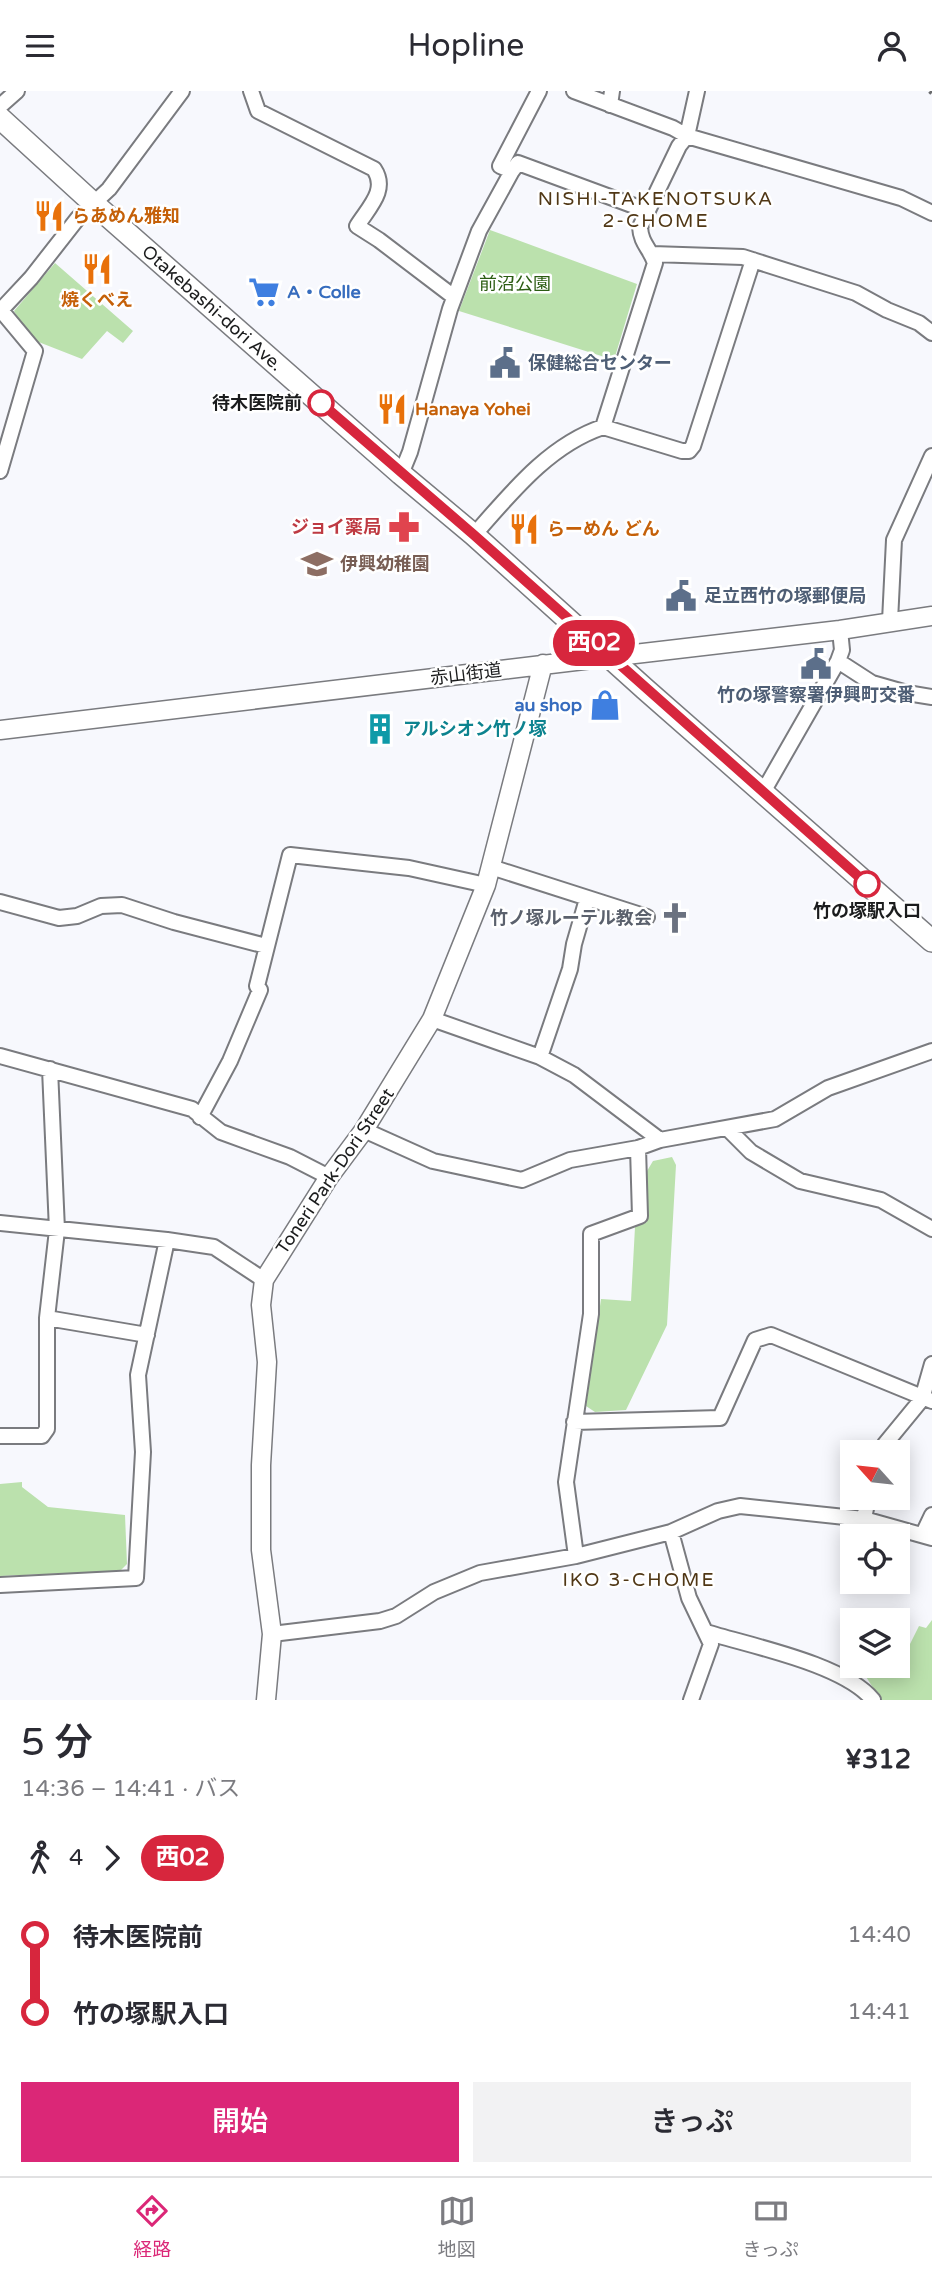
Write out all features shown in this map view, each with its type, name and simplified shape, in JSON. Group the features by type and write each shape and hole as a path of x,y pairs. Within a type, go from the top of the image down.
{"main road":[{"name":"Otakebashi-dori Ave.","path":"0,118 93,204 474,535 608,657 932,941"}],"street":[{"path":"0,106 17,91"},
{"path":"0,471 2,455 35,351 1,310 31,278 78,218 110,189 182,91"},
{"path":"251,91 258,111 374,169 380,178 381,188 357,226 454,297"},
{"path":"512,171 500,166 539,91"},
{"path":"574,91 611,98 687,136 901,198 932,213"},
{"path":"603,427 655,263 652,254 641,240 640,227 679,146 687,136 697,91"},
{"path":"401,474 410,452 454,297 479,231 518,163 648,211"},
{"path":"652,254 743,257 856,293 919,323 932,333"},
{"path":"474,535 535,468 581,434 603,427 689,451 693,446 753,260"},
{"path":"890,621 894,540 932,456"},
{"name":"赤山街道","path":"0,730 840,630 932,616"},
{"path":"763,792 838,661 842,650 840,630"},
{"path":"838,661 872,683 932,697"},
{"name":"Toneri Park-Dori Street","path":"266,1700 272,1634 261,1550 261,1465 267,1362 261,1305 264,1280 329,1177 364,1130 432,1019 486,885 543,664"},
{"path":"200,1117 230,1061 260,990 257,986 290,855 410,868 486,885"},
{"path":"491,867 647,917"},
{"path":"540,1057 569,969 587,899"},
{"path":"0,902 59,918 77,916 101,906 122,905 174,922 266,946"},
{"path":"432,1019 540,1057 574,1075 660,1140"},
{"path":"364,1130 433,1161 522,1180 570,1160 775,1119 828,1088 932,1051"},
{"path":"0,1056 192,1109 221,1132 290,1157 329,1177"},
{"path":"0,1436 42,1436 47,1429 47,1318 57,1230 50,1069"},
{"path":"728,1129 751,1151 800,1181 881,1200 932,1229"},
{"path":"576,1556 566,1482 591,1314 591,1234 640,1216 638,1148"},
{"path":"0,1223 214,1247 264,1280"},
{"path":"0,1585 136,1578 143,1452 138,1375 167,1240"},
{"path":"47,1318 147,1335"},
{"path":"574,1422 720,1417 755,1340 771,1335 927,1400"},
{"path":"889,1440 927,1400 932,1364"},
{"path":"272,1634 380,1621 396,1616 434,1592 480,1573 576,1556 671,1532 718,1511 740,1506 864,1519 928,1536 932,1515"},
{"path":"864,1519 866,1510"},
{"path":"671,1532 689,1598 711,1644 691,1700"},
{"path":"706,1632 832,1670 863,1688 873,1700"}],"green space":[{"name":"前沼公園","path":"490,230 637,284 614,360 459,311"},
{"path":"55,263 133,331 123,343 107,331 82,359 36,341 27,333 14,311"},
{"path":"672,1157 676,1165 667,1325 626,1410 595,1412 586,1406 601,1299 631,1301 635,1227 647,1222 647,1171 653,1161"},
{"path":"22,1482 22,1487 48,1507 125,1515 127,1564 120,1571 0,1576 0,1484"},
{"path":"932,1620 932,1700 881,1700 867,1678 910,1678 910,1644 919,1626 926,1628"}],"bus line":[{"name":"西02","path":"321,403 867,884"}],"place":[{"name":"らあめん雅知","path":"49,216"},
{"name":"焼くべえ","path":"97,269"},
{"name":"A・Colle","path":"264,292"},
{"name":"保健総合センター","path":"505,363"},
{"name":"待木医院前","path":"321,403"},
{"name":"Hanaya Yohei","path":"392,409"},
{"name":"ジョイ薬局","path":"404,527"},
{"name":"らーめん どん","path":"524,529"},
{"name":"伊興幼稚園","path":"317,564"},
{"name":"足立西竹の塚郵便局","path":"681,596"},
{"name":"竹の塚警察署伊興町交番","path":"816,664"},
{"name":"au shop","path":"605,705"},
{"name":"アルシオン竹ノ塚","path":"380,729"},
{"name":"竹の塚駅入口","path":"867,884"},
{"name":"竹ノ塚ルーテル教会","path":"675,918"}],"district":[{"name":"NISHI-TAKENOTSUKA 2-CHOME","path":"656,210"},
{"name":"IKO 3-CHOME","path":"639,1580"}]}
